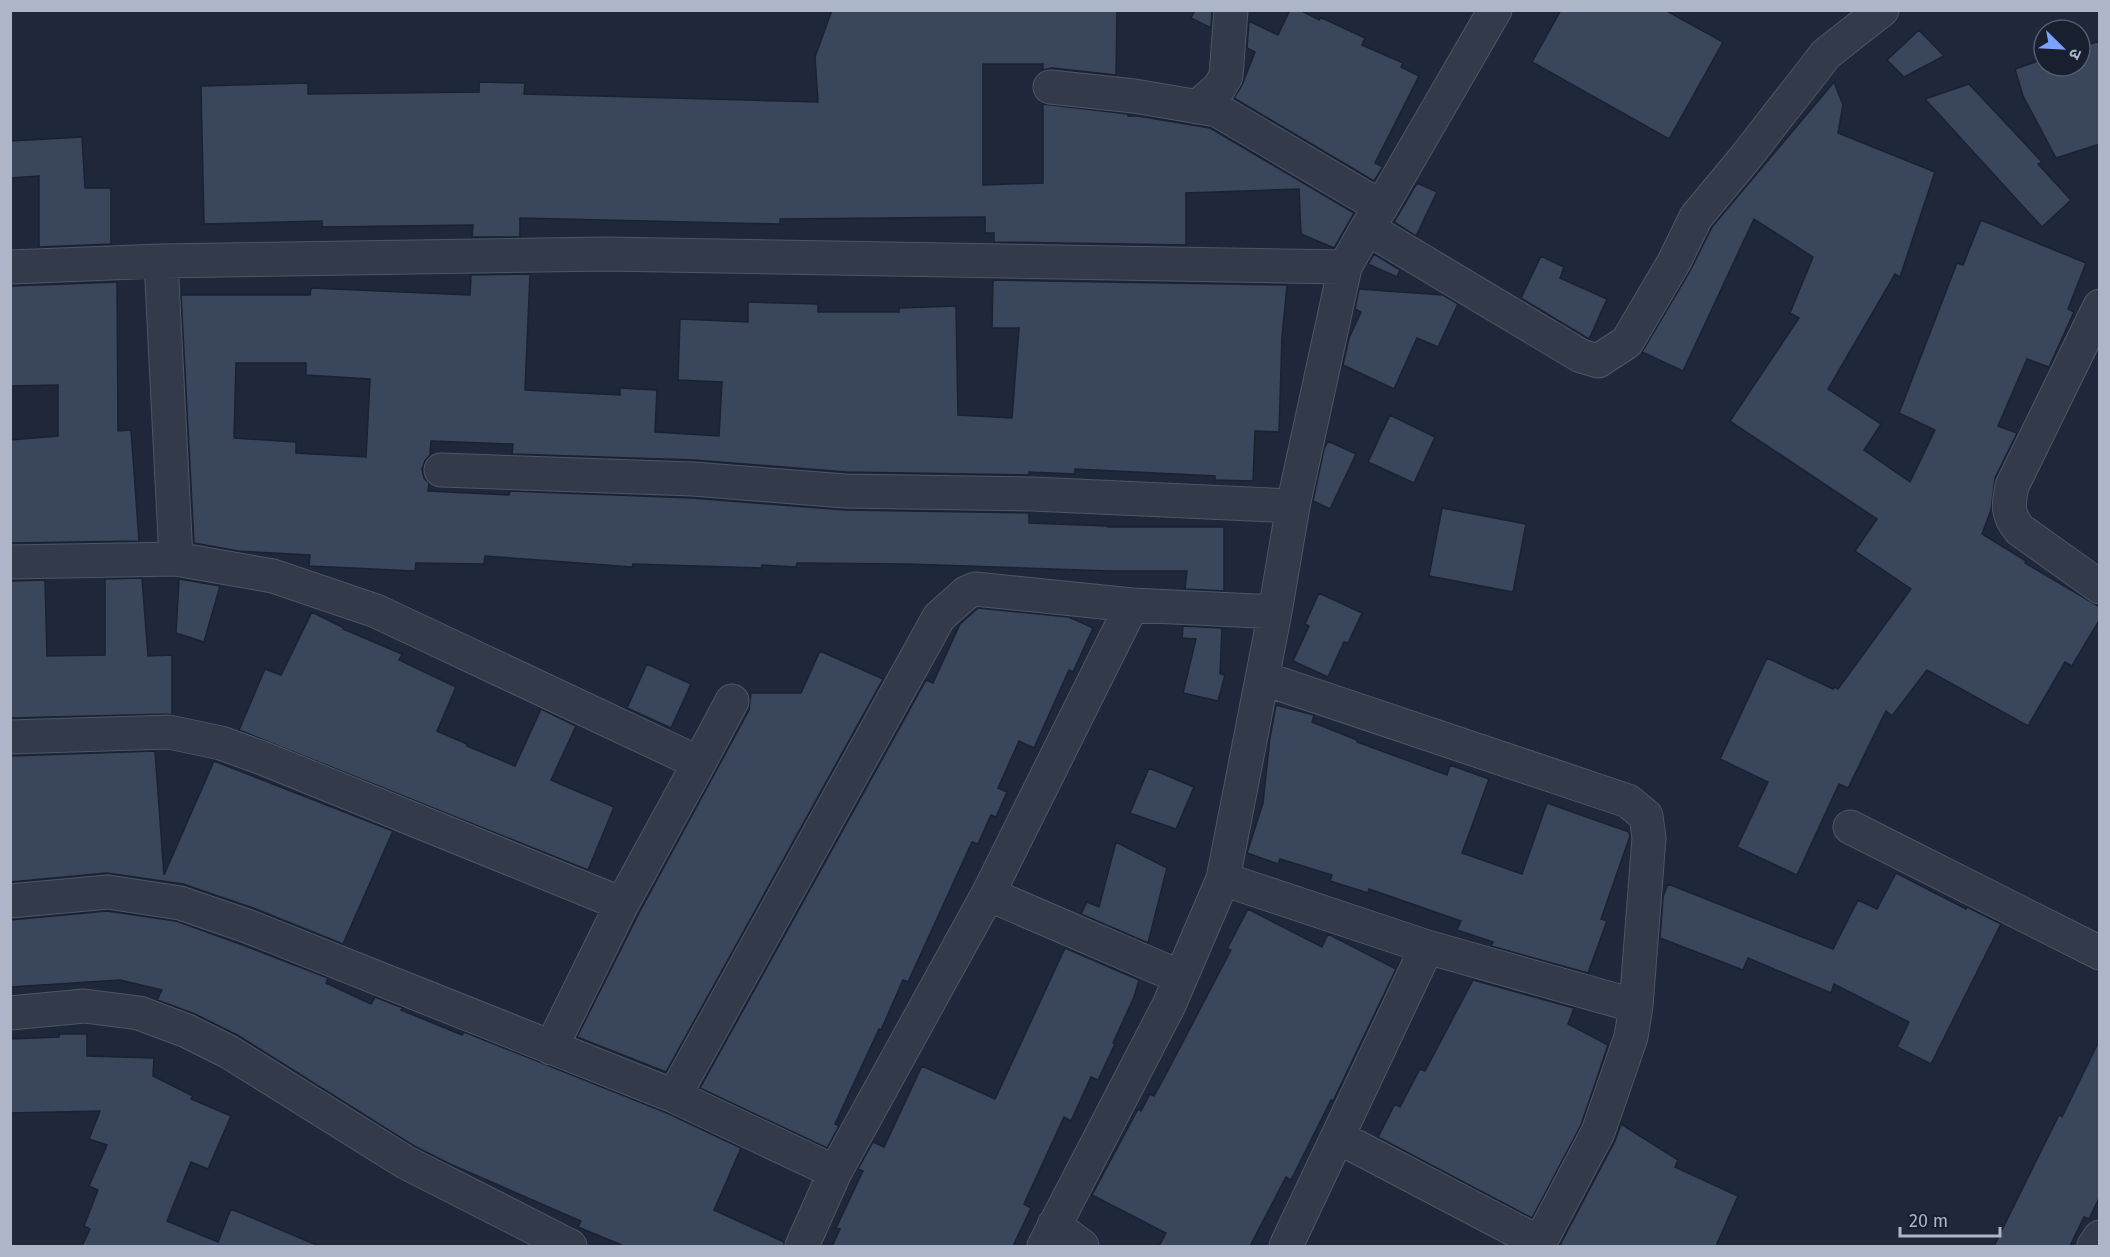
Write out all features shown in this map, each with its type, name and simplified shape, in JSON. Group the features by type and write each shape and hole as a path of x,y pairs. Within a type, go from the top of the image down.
{"street":[{"path":"1197,107 1219,88 1226,76 1231,10"},
{"path":"1082,1246 1049,1236 1169,1005 1223,879 1275,612 1293,506 1346,267 1495,10"},
{"path":"1050,87 1134,96 1217,110 1581,356 1598,361 1626,342 1674,262 1696,217 1826,54 1882,10"},
{"path":"10,267 161,261 606,254 1346,267"},
{"path":"161,261 176,559"},
{"path":"2100,306 2012,486 2008,502 2011,520 2020,530 2100,587"},
{"path":"441,470 693,480 845,491 1033,494 1293,506"},
{"path":"10,562 176,559 273,576 375,610 699,763"},
{"path":"674,1096 939,617 966,593 975,589 1132,605 1275,612"},
{"path":"802,1246 835,1172 988,894 1132,605"},
{"path":"1262,678 1628,801 1646,816 1649,838 1636,1006 1631,1037 1598,1132 1539,1245 1338,1137"},
{"path":"551,1048 622,904 732,701"},
{"path":"10,737 169,732 221,743 276,763 622,904"},
{"path":"1850,827 2100,952"},
{"path":"1223,879 1427,947 1636,1006"},
{"path":"10,901 108,892 180,903 246,926 674,1096 835,1172"},
{"path":"988,894 1180,976"},
{"path":"1286,1246 1427,947"},
{"path":"10,1013 84,1006 139,1013 187,1031 229,1052 405,1162 570,1246"},
{"path":"2094,1246 2100,1237"}],"building":[{"path":"832,10 1117,10 1116,75 1052,68 1043,70 1043,64 983,64 983,185 1043,183 1043,104 1128,114 1128,116 1210,128 1354,213 1334,248 1301,234 1299,189 1186,193 1186,245 994,242 994,233 985,233 985,217 780,219 780,224 520,218 520,237 472,237 473,225 322,227 322,221 204,224 201,86 308,83 308,94 479,92 479,82 525,83 524,94 818,102 815,57"},
{"path":"1195,10 1212,10 1211,28 1191,18"},
{"path":"1290,10 1300,10 1319,20 1320,17 1365,38 1362,45 1403,63 1401,67 1419,76 1375,163 1383,167 1374,181 1234,98 1242,85 1255,52 1247,48 1249,21 1278,35"},
{"path":"1561,10 1665,10 1723,42 1669,139 1532,62"},
{"path":"1919,30 1944,56 1904,77 1887,60"},
{"path":"2100,41 2100,144 2056,158 2023,96 2015,69 2032,63 2032,78 2092,78 2092,43"},
{"path":"1834,82 1843,105 1838,133 1935,172 1900,277 1895,274 1828,389 1881,424 1864,450 1910,482 1935,430 1899,413 1957,263 1963,265 1981,220 2086,263 2068,309 2074,312 2049,367 2027,359 1998,426 2017,433 1995,478 1991,510 1982,534 2026,561 2025,563 2100,607 2100,619 2072,666 2065,662 2028,726 1927,670 1892,716 1886,711 1848,788 1839,784 1797,875 1737,847 1768,782 1720,759 1767,658 1833,689 1834,687 1838,689 1911,589 1855,551 1877,519 1730,421 1799,318 1790,313 1813,257 1754,219 1683,371 1642,352 1690,271 1712,227"},
{"path":"1969,84 2042,162 2038,164 2071,200 2042,227 1925,99"},
{"path":"82,137 85,188 111,188 111,244 39,247 39,176 10,178 10,141"},
{"path":"1417,183 1437,192 1416,236 1394,222"},
{"path":"1374,254 1400,270 1397,277 1368,264"},
{"path":"1541,256 1564,267 1560,278 1607,299 1589,339 1521,298"},
{"path":"530,274 525,390 620,395 620,388 657,390 655,432 719,436 722,382 678,380 680,319 748,322 748,302 818,304 818,312 899,312 899,308 956,306 958,415 1012,418 1019,328 992,328 993,280 1287,285 1282,337 1279,432 1255,431 1253,481 1215,480 1215,476 1075,469 1075,474 1029,472 1029,475 846,472 694,460 512,454 513,444 431,441 430,455 422,469 424,478 429,483 428,491 509,495 510,491 692,498 845,510 1029,513 1029,523 1108,527 1224,527 1224,591 1185,589 1187,571 797,563 796,567 762,565 762,568 633,564 632,567 485,556 484,564 416,563 415,571 309,566 310,555 238,551 194,543 181,295 310,295 311,288 470,295 471,275","holes":["236,363 306,363 306,375 370,379 366,457 296,453 296,442 234,438"]},
{"path":"117,282 118,431 131,430 139,541 10,543 10,440 58,436 58,385 10,386 10,286"},
{"path":"1359,289 1443,295 1458,304 1438,347 1417,338 1394,389 1343,365 1349,338 1361,312 1355,309"},
{"path":"1390,415 1435,437 1414,483 1368,462"},
{"path":"1328,441 1356,454 1330,509 1313,501 1324,449"},
{"path":"1442,508 1526,524 1513,592 1429,576"},
{"path":"142,578 148,656 172,655 172,714 10,718 10,581 45,580 47,656 105,655 105,579"},
{"path":"179,579 220,586 204,642 176,633"},
{"path":"1319,593 1362,613 1348,643 1344,642 1328,677 1293,661 1309,626 1305,624"},
{"path":"978,608 1069,617 1093,628 1073,672 1069,670 1034,748 1019,741 998,788 1007,792 996,817 991,815 978,844 972,842 908,982 903,980 881,1030 879,1029 835,1124 839,1126 827,1148 700,1088 926,680 933,683 960,624"},
{"path":"312,612 343,629 402,654 399,660 456,687 437,731 467,746 515,766 541,709 576,726 551,780 614,807 588,870 239,730 265,669 281,675"},
{"path":"1183,626 1222,628 1220,674 1225,675 1218,701 1183,693 1196,639 1182,638"},
{"path":"820,651 883,679 666,1072 577,1037 639,913 749,710 751,693 801,693"},
{"path":"647,664 691,684 671,728 627,708"},
{"path":"1276,705 1314,715 1312,722 1357,740 1357,742 1447,775 1450,765 1489,779 1462,853 1522,874 1547,803 1629,832 1630,836 1601,919 1607,921 1588,973 1491,946 1493,942 1457,930 1461,921 1369,889 1368,893 1330,881 1332,875 1280,859 1278,864 1247,853 1263,803"},
{"path":"155,751 164,875 214,761 393,831 343,944 253,908 183,884 107,873 10,882 10,756"},
{"path":"1149,768 1194,787 1176,829 1130,813"},
{"path":"1116,842 1167,868 1148,943 1081,914 1087,902 1099,907"},
{"path":"1896,873 2001,924 1931,1064 1897,1047 1909,1022 1834,984 1831,993 1748,958 1743,970 1660,938 1663,897 1668,884 1833,949 1858,900 1877,909"},
{"path":"1248,909 1322,947 1328,934 1396,969 1333,1101 1331,1100 1291,1180 1286,1177 1250,1246 1159,1246 1166,1233 1092,1195 1138,1109 1141,1111 1150,1094 1154,1096 1165,1076 1231,950 1227,949"},
{"path":"107,911 176,921 240,944 328,978 326,983 371,1004 375,997 462,1035 464,1032 667,1113 741,1148 714,1210 784,1242 784,1246 624,1246 578,1227 581,1221 414,1146 239,1036 195,1014 157,1000 162,990 120,980 10,987 10,920"},
{"path":"1065,948 1139,980 1134,997 1113,1043 1115,1044 1098,1080 1091,1077 1071,1121 1064,1117 1024,1204 1031,1208 1013,1246 832,1246 840,1229 836,1228 863,1171 858,1169 873,1142 884,1147 922,1066 995,1099"},
{"path":"1473,980 1574,1008 1568,1024 1608,1045 1581,1125 1532,1218 1378,1137 1395,1104 1400,1107 1420,1069 1425,1071"},
{"path":"59,1034 87,1034 87,1056 154,1058 153,1076 193,1096 191,1099 231,1116 208,1169 191,1162 167,1221 218,1242 231,1209 319,1246 82,1246 90,1229 84,1226 98,1190 89,1186 107,1145 89,1139 100,1111 10,1113 10,1039 59,1037"},
{"path":"2100,1039 2100,1196 2089,1219 2084,1217 2070,1246 1994,1246 2059,1115 2062,1117"},
{"path":"1621,1124 1678,1160 1675,1167 1738,1196 1716,1246 1560,1245 1615,1141"}]}
